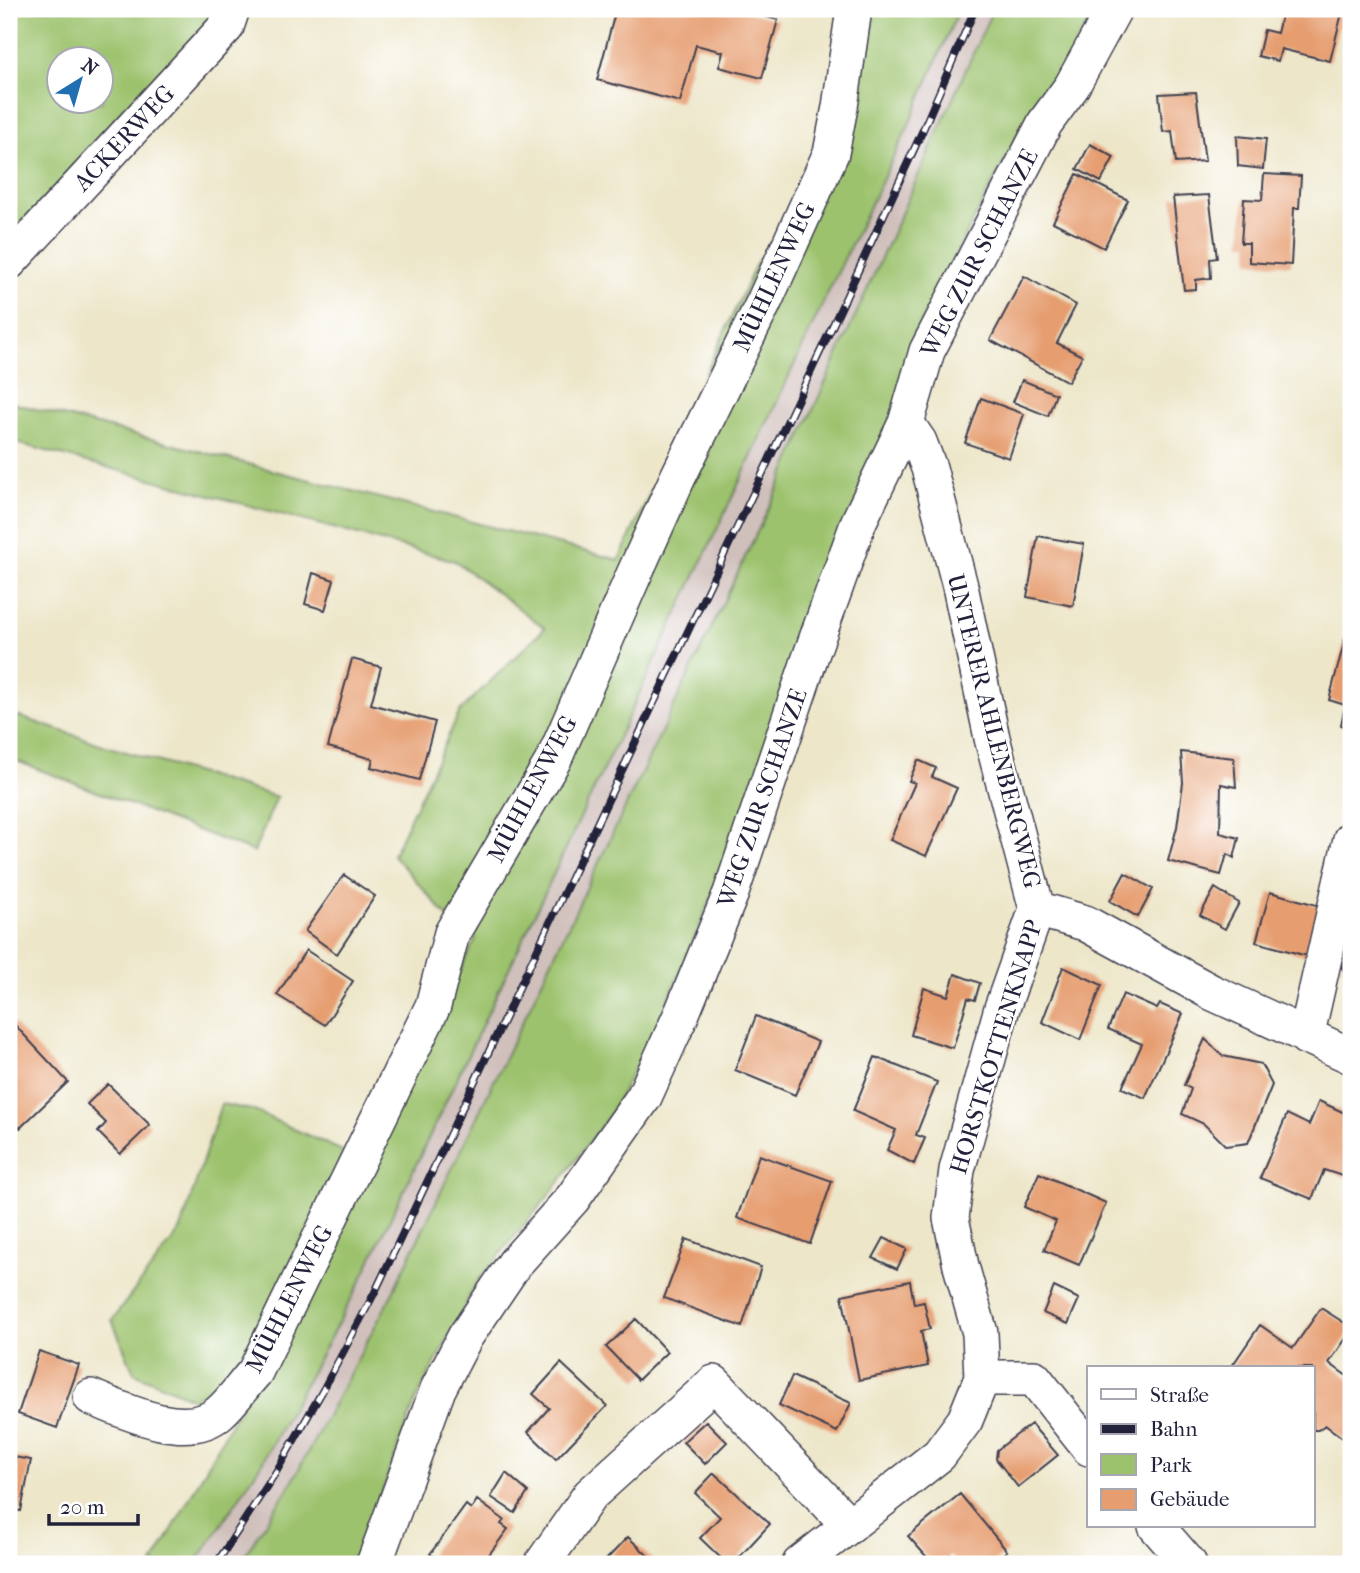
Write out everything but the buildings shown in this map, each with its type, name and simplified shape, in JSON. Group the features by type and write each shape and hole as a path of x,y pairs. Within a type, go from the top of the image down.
{"street":[{"name":"ACKERWEG","path":"9,262 226,27 232,9"},
{"name":"WEG ZUR SCHANZE","path":"374,1564 438,1389 465,1337 515,1263 573,1198 644,1097 731,893 859,522 906,423 927,351 1045,123 1072,86 1114,9"},
{"name":"MÜHLENWEG","path":"91,1397 138,1417 173,1424 199,1423 218,1415 255,1372 433,1006 452,933 554,759 678,477 764,302 831,153 853,14"},
{"name":"UNTERER AHLENBERGWEG","path":"906,423 919,442 929,468 960,586 992,738 1037,909 1085,923 1211,992 1351,1056"},
{"path":"1306,1037 1351,839"},
{"name":"HORSTKOTTENKNAPP","path":"800,1564 939,1455 965,1420 982,1378 980,1333 951,1218 957,1170 1002,1008 1037,909"},
{"path":"982,1378 1034,1378 1087,1445"},
{"path":"542,1564 590,1495 714,1383 849,1525"},
{"path":"1158,1528 1189,1564"}],"shaded area":[{"path":"959,9 993,9 774,497 389,1300 292,1482 239,1564 194,1564 261,1464 359,1285 908,127"}],"green space":[{"path":"9,9 217,9 197,40 9,250"},
{"path":"865,9 959,9 908,127 359,1285 261,1464 209,1544 194,1564 153,1564 234,1418 368,1159 476,938 451,921 393,855 460,711 545,628 455,561 9,441 9,402 619,560 758,260 789,269"},
{"path":"993,9 1096,9 1056,81 1031,110 916,331 901,392 728,858 656,1029 610,1114 552,1192 477,1282 416,1400 358,1556 327,1564 239,1564 292,1482 389,1300 774,497"},
{"path":"9,713 103,745 277,797 254,852 9,758"},
{"path":"221,1104 252,1110 347,1153 248,1367 194,1399 134,1373 112,1320 181,1229"}],"railway":[{"path":"216,1564 276,1472 375,1292 840,310 975,9"}]}
